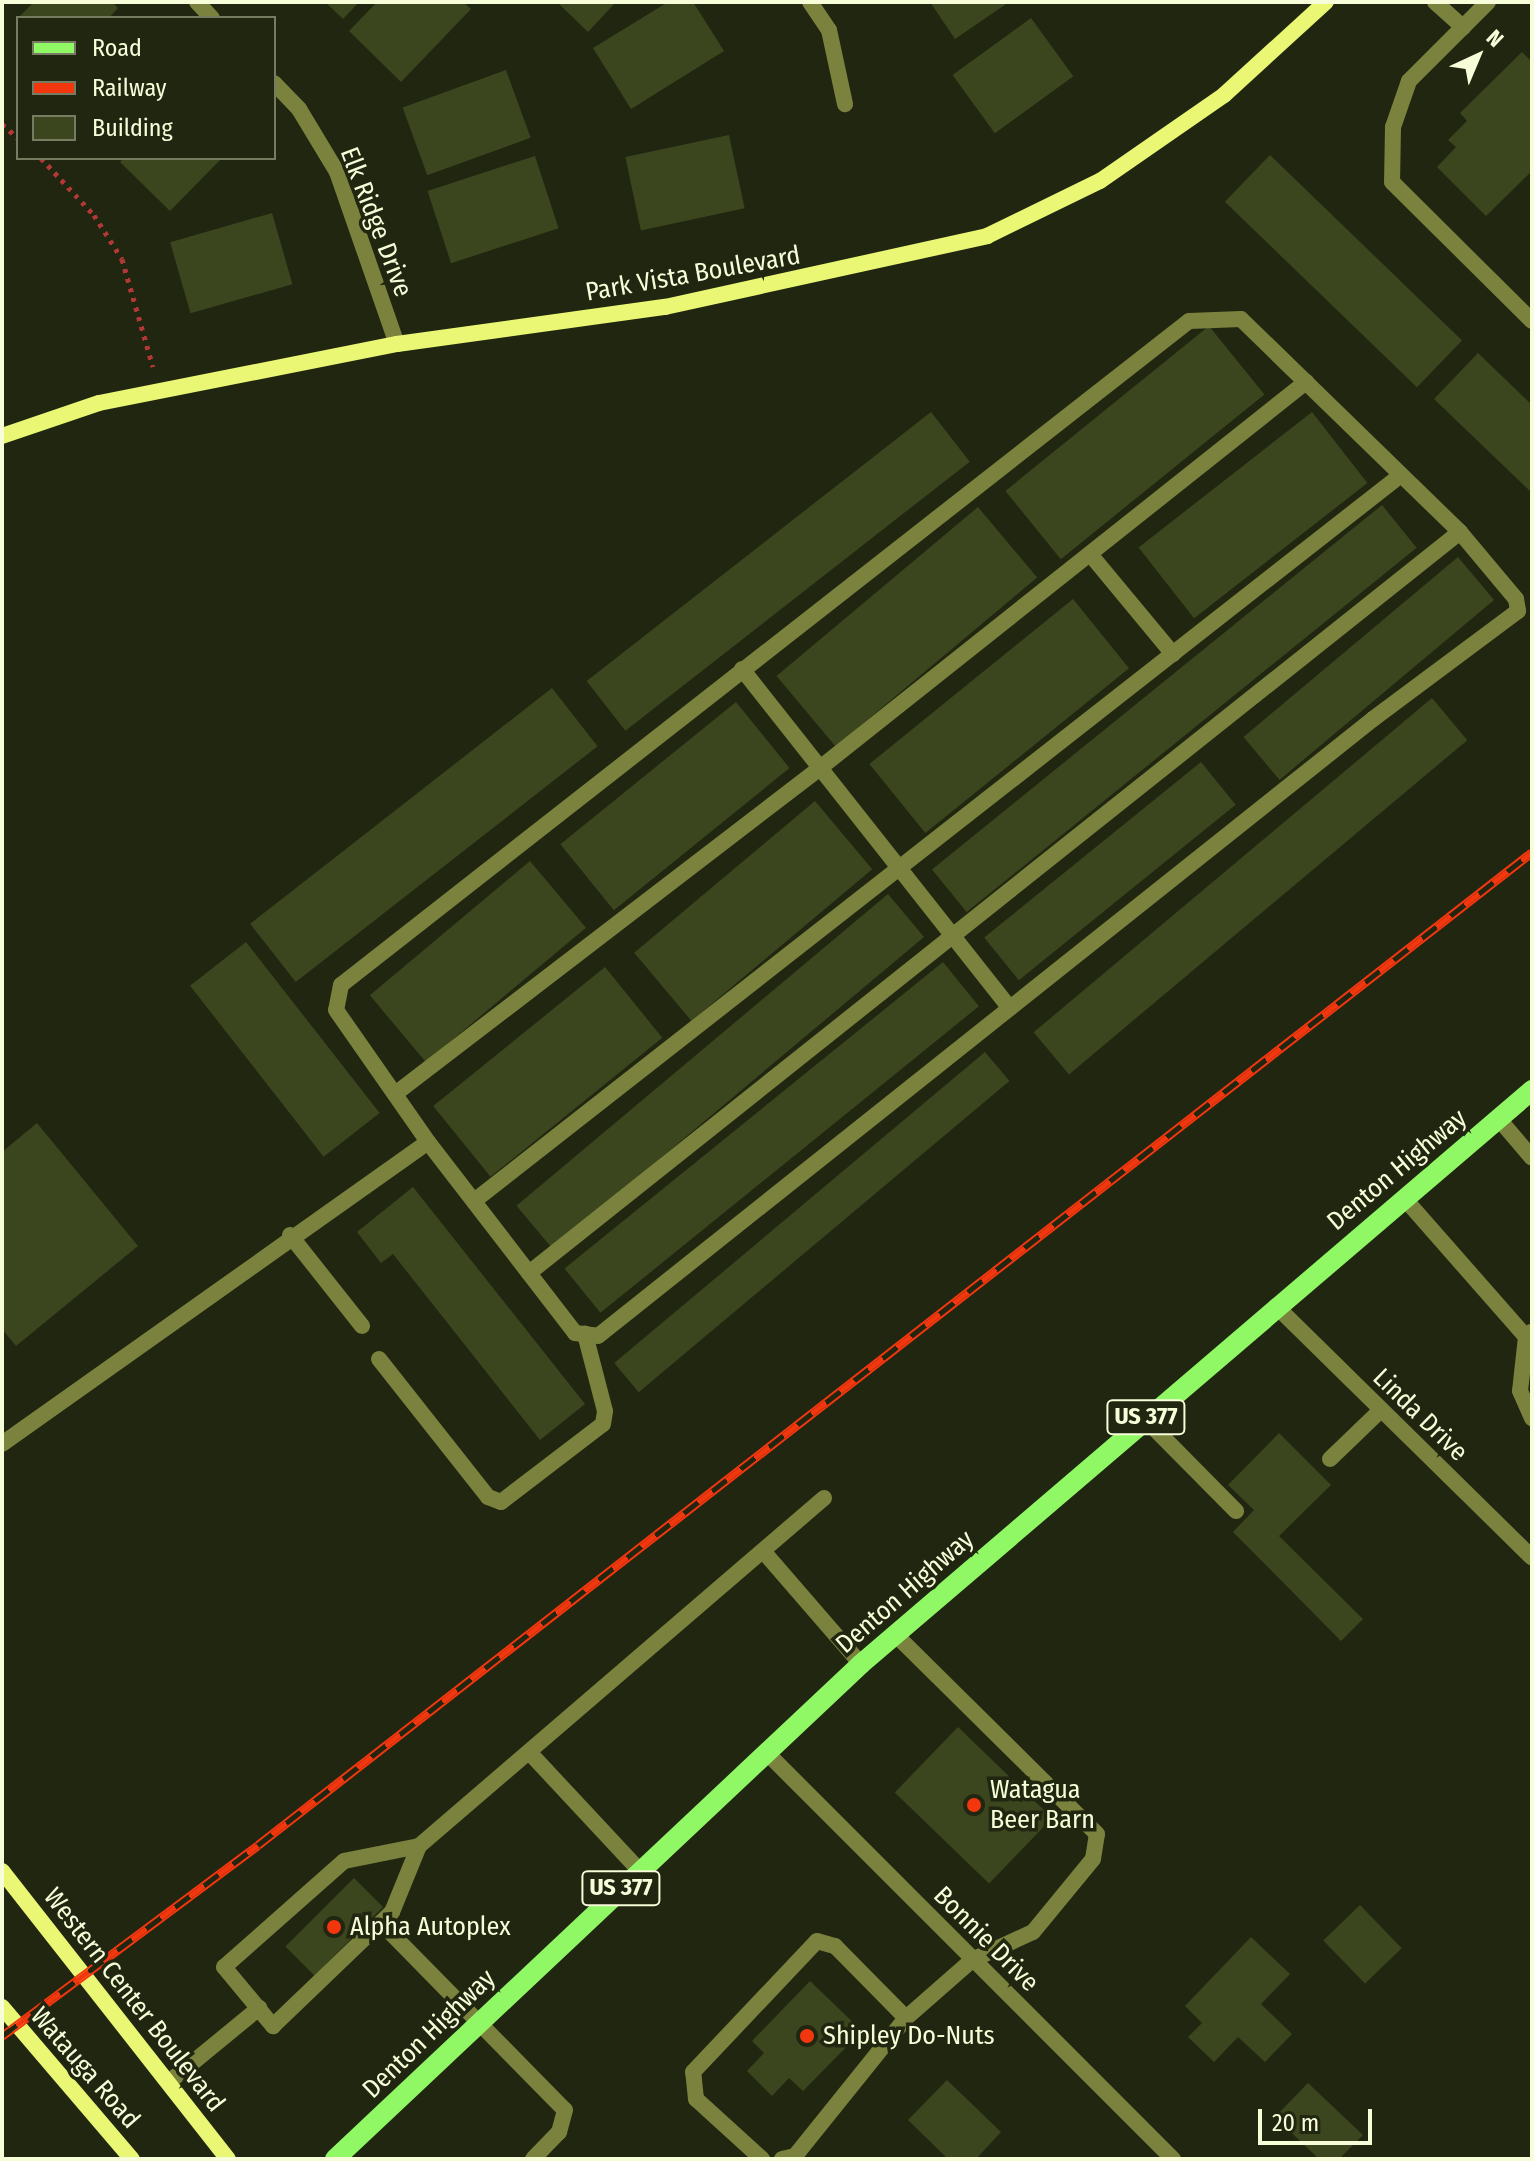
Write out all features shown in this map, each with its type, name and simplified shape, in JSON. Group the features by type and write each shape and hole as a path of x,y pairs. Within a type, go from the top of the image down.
{"main road":[{"name":"Denton Highway","path":"335,2159 861,1664 1144,1418 1532,1090"}],"street":[{"path":"810,2 829,30 845,104"},
{"name":"Park Vista Boulevard","path":"2,436 99,403 397,344 665,307 987,236 1100,181 1224,95 1326,2"},
{"path":"1435,2 1463,27"},
{"path":"1488,2 1409,81 1393,127 1392,182 1532,321"},
{"name":"Elk Ridge Drive","path":"276,85 299,109 337,172 397,344"},
{"path":"1241,319 1401,475 1460,532 1516,599 1518,611 1010,1008 598,1336 575,1333 428,1142 336,1010 341,985 1189,321 1241,319"},
{"path":"395,1094 820,768 1306,382"},
{"path":"474,1201 1401,475"},
{"path":"529,1273 955,938 1460,532"},
{"path":"1090,554 1173,654"},
{"path":"742,669 1010,1008"},
{"path":"1498,1118 1532,1158"},
{"path":"2,1444 290,1235 428,1142"},
{"path":"1404,1198 1529,1334 1520,1391 1532,1418"},
{"path":"290,1235 362,1326"},
{"name":"Linda Drive","path":"1276,1306 1532,1558"},
{"path":"379,1359 488,1497 501,1502 603,1424 605,1411 585,1334"},
{"path":"1330,1459 1381,1410"},
{"path":"1144,1418 1236,1511"},
{"path":"419,1846 344,1861 224,1967 273,2026 392,1912 419,1846 824,1498"},
{"path":"763,1551 861,1664"},
{"path":"782,2159 795,2156 906,2018 972,1960 1033,1932 1093,1859 1097,1834 895,1634"},
{"path":"529,1752 639,1870"},
{"name":"Bonnie Drive","path":"766,1752 1173,2159"},
{"name":"Western Center Boulevard","path":"2,1871 228,2159"},
{"path":"381,1923 477,2024 565,2110 559,2132 533,2159"},
{"path":"762,2159 696,2099 693,2072 817,1941 835,1946 906,2018"},
{"name":"Watauga Road","path":"2,2007 132,2159"},
{"path":"169,2082 259,2008"}],"path":[{"path":"43,160 94,215 122,259 159,391"}],"building":[{"path":"34,2 112,2 118,8 111,16 20,16"},
{"path":"325,2 359,2 343,19"},
{"path":"377,2 463,2 471,9 401,82 349,31"},
{"path":"557,2 616,2 588,32"},
{"path":"668,2 693,2 724,51 631,109 593,48"},
{"path":"930,2 1009,2 955,39"},
{"path":"1031,18 1073,76 995,133 953,75"},
{"path":"1522,52 1532,62 1532,171 1486,216 1437,167 1456,147 1448,140 1467,121 1460,113"},
{"path":"506,70 531,138 427,175 403,108"},
{"path":"729,135 745,208 641,230 625,157"},
{"path":"1270,155 1462,340 1417,387 1225,202"},
{"path":"535,156 558,228 451,263 428,191"},
{"path":"122,160 220,160 170,211 120,162"},
{"path":"272,213 292,284 191,313 170,242"},
{"path":"1209,326 1264,394 1061,559 1005,491"},
{"path":"1478,353 1532,405 1532,493 1434,399"},
{"path":"931,412 970,462 625,731 587,681"},
{"path":"1312,412 1367,483 1194,618 1139,547"},
{"path":"1382,505 1417,548 967,912 932,869"},
{"path":"978,507 1037,577 836,747 777,676"},
{"path":"1458,557 1494,600 1280,780 1244,737"},
{"path":"1073,599 1129,668 925,833 869,764"},
{"path":"552,688 598,746 296,982 250,924"},
{"path":"1432,698 1467,740 1069,1074 1034,1032"},
{"path":"736,702 789,768 614,910 560,844"},
{"path":"1201,762 1236,805 1019,980 984,938"},
{"path":"815,801 872,869 691,1021 634,953"},
{"path":"530,861 586,928 426,1062 370,995"},
{"path":"888,894 924,937 552,1249 516,1206"},
{"path":"246,942 380,1113 324,1157 190,986"},
{"path":"943,962 979,1006 600,1313 565,1268"},
{"path":"605,967 662,1038 491,1177 433,1106"},
{"path":"985,1052 1009,1081 639,1392 614,1363"},
{"path":"37,1123 138,1246 16,1346 2,1329 2,1152"},
{"path":"413,1187 585,1404 540,1440 393,1254 381,1263 357,1232"},
{"path":"1279,1433 1331,1485 1279,1536 1363,1619 1341,1641 1233,1532 1254,1510 1228,1485"},
{"name":"Watagua Beer Barn","path":"958,1727 1052,1818 989,1883 895,1792"},
{"name":"Alpha Autoplex","path":"354,1878 383,1907 314,1976 285,1947"},
{"path":"1360,1905 1402,1948 1365,1984 1323,1940"},
{"path":"1251,1937 1290,1974 1261,2004 1292,2034 1265,2062 1238,2037 1214,2062 1188,2037 1202,2023 1185,2006"},
{"name":"Shipley Do-Nuts","path":"810,1981 862,2031 803,2091 789,2078 772,2096 747,2071 764,2053 752,2041"},
{"path":"947,2080 1001,2132 976,2159 948,2159 908,2120"},
{"path":"1308,2083 1363,2135 1339,2159 1319,2159 1275,2117"}],"railway":[{"path":"2,2036 258,1845 1532,852"}],"place":[{"name":"Watagua Beer Barn","path":"974,1805"},
{"name":"Alpha Autoplex","path":"334,1927"},
{"name":"Shipley Do-Nuts","path":"807,2036"}]}
